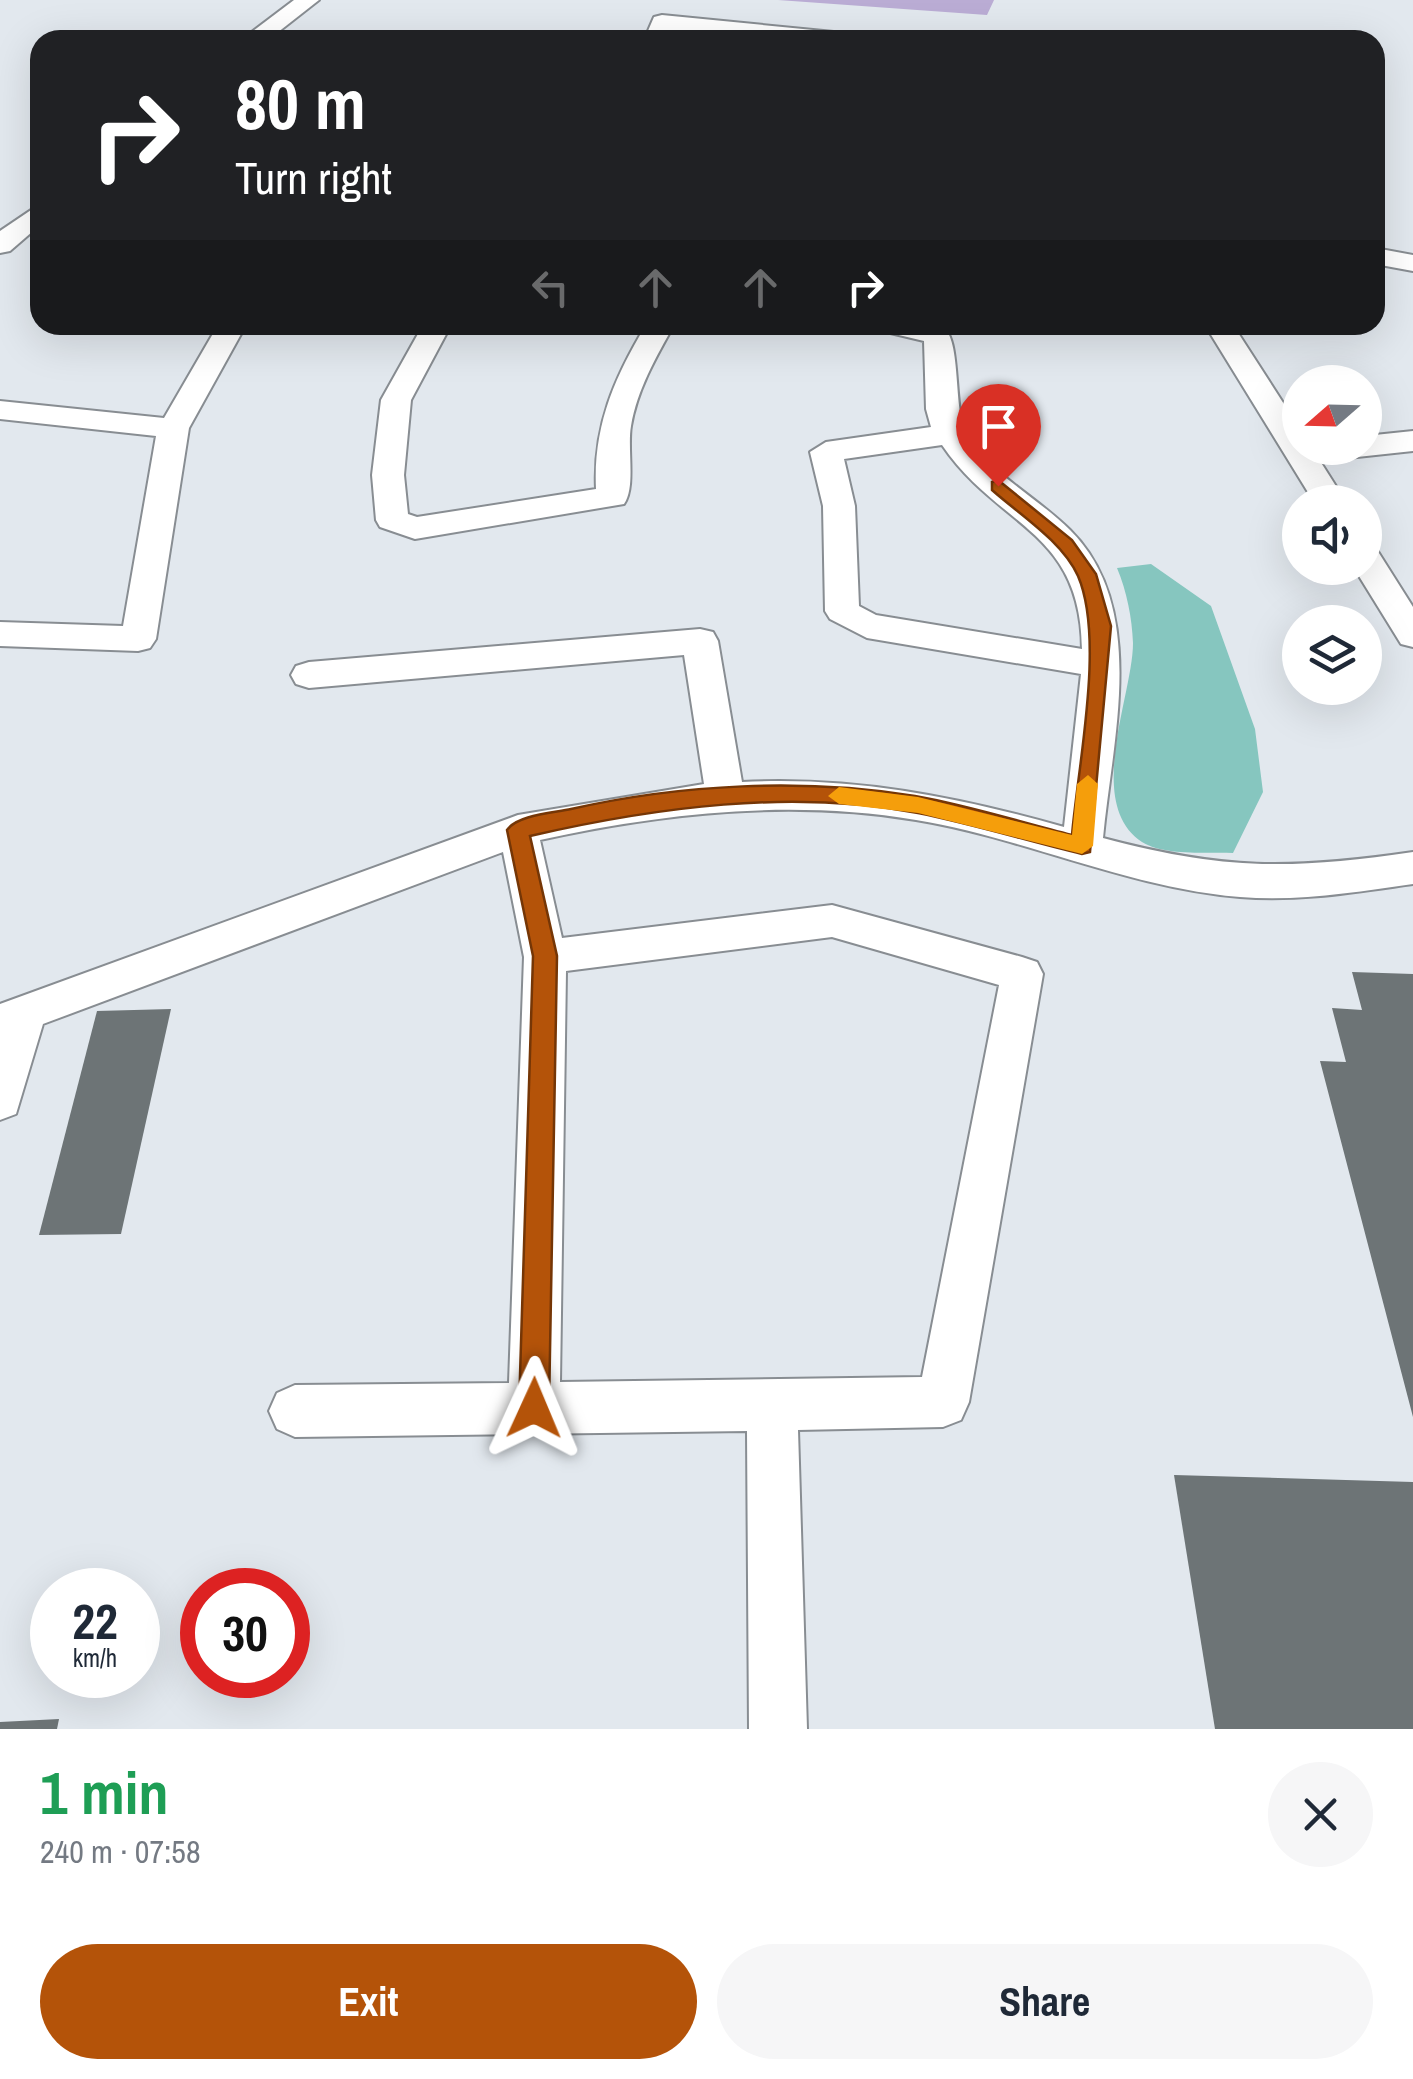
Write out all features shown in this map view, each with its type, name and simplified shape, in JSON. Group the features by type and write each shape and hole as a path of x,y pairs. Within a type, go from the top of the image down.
{"street":[{"path":"267,30 308,0"},
{"path":"659,30 662,22 723,30"},
{"path":"0,245 30,220"},
{"path":"1385,258 1413,263"},
{"path":"0,634 138,640 173,428 226,335"},
{"path":"432,335 396,400 388,475 392,520 415,528 613,498 614,430 626,380 654,335"},
{"path":"934,335 943,353 937,384 950,434 998,486 1066,544 1087,574 1102,626 1082,846"},
{"path":"1224,335 1282,427"},
{"path":"0,410 173,428"},
{"path":"950,434 826,452 840,506 842,611 867,626 1098,664"},
{"path":"1382,444 1413,441"},
{"path":"1382,585 1413,635"},
{"path":"310,675 700,641 725,796"},
{"path":"0,1100 12,1017 518,830 598,812 725,796 845,796 900,802 1218,880 1300,883 1413,868"},
{"path":"518,830 545,956 534,1408"},
{"path":"295,1411 943,1402 1022,974 832,920 545,956"},
{"path":"772,1405 778,1729"}],"shaded area":[{"path":"778,0 994,0 987,15"},
{"path":"1151,564 1211,606 1255,729 1263,792 1233,853 1186,852 1151,846 1125,825 1116,802 1116,748 1133,643 1124,586 1117,568"}],"building":[{"path":"1352,972 1413,974 1413,1417 1320,1061 1346,1062 1332,1008 1362,1010"},
{"path":"171,1009 121,1234 39,1235 97,1011"},
{"path":"1174,1475 1413,1482 1413,1729 1215,1729"},
{"path":"59,1719 57,1729 0,1729 0,1722"}],"slow traffic":[{"path":"839,796 918,805 1082,846 1088,784"}],"route":[{"path":"534,1408 545,956 518,830 598,812 703,796 845,796 918,805 1082,846 1102,626 1087,574 1066,544 998,486"}]}
